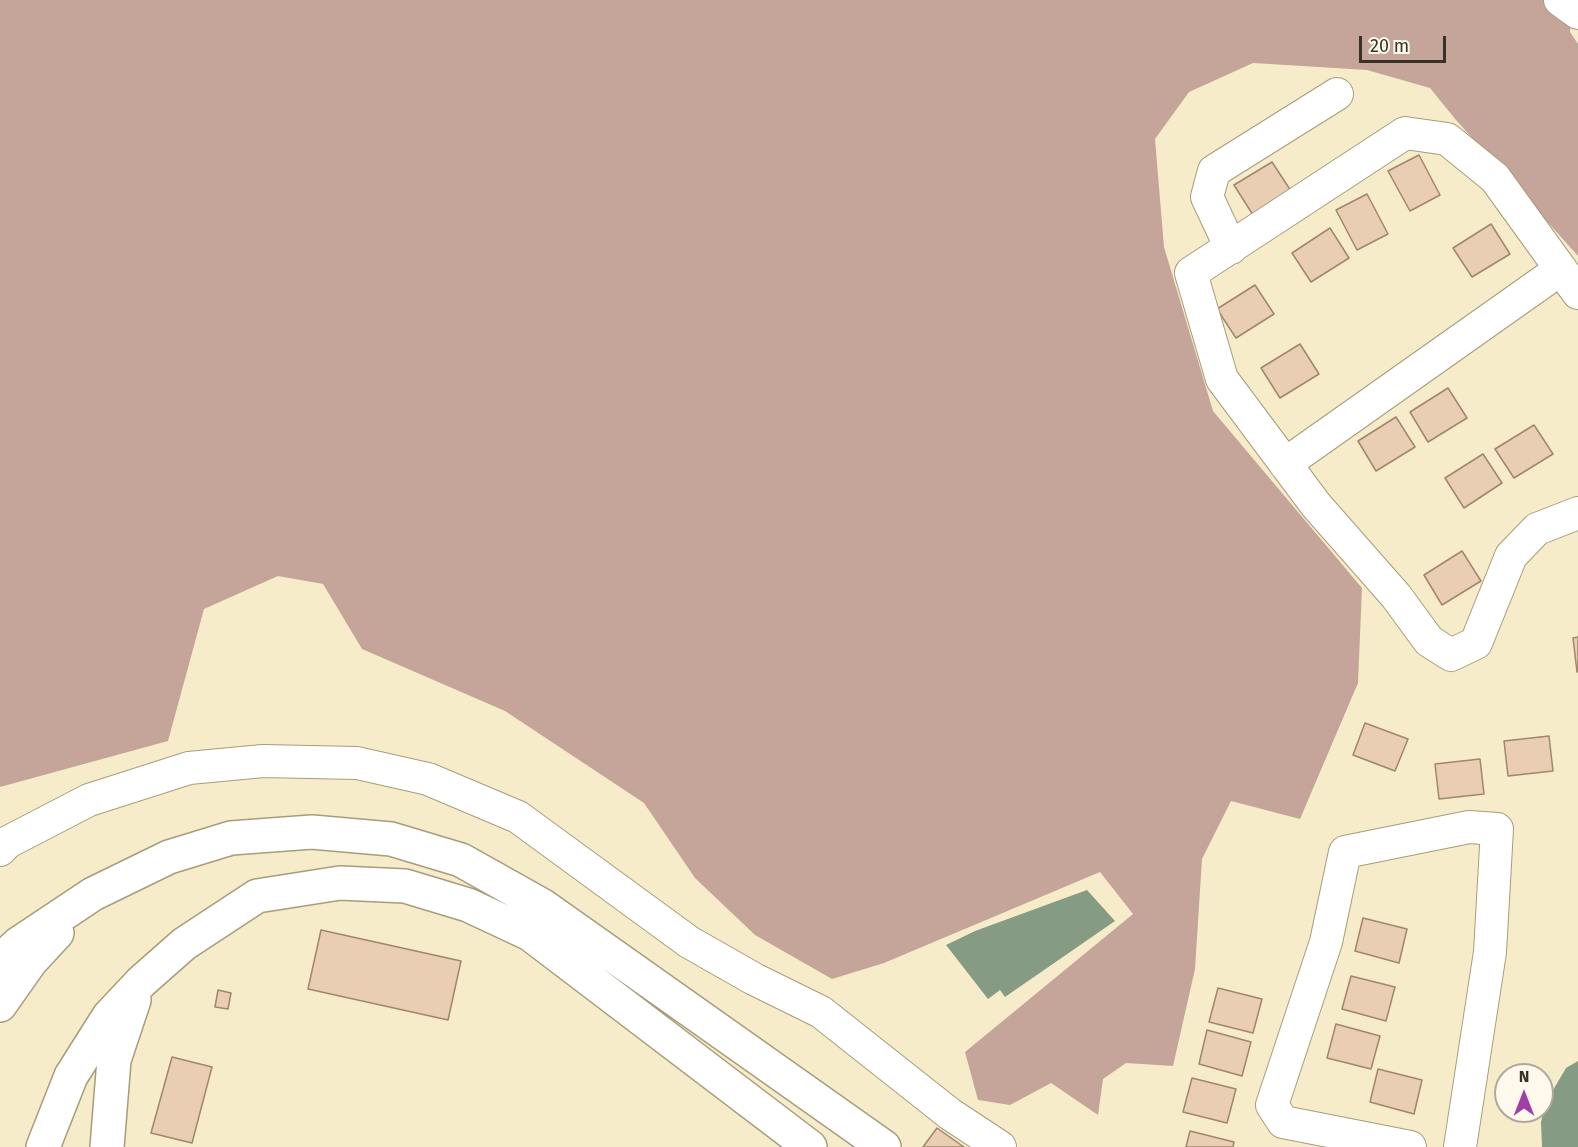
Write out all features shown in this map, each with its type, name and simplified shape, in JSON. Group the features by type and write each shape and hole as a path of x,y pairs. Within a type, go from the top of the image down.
{"highway":[{"path":"0,961 18,944 93,894 169,856 231,838 312,832 391,838 461,860 543,906 884,1147"},
{"path":"43,1147 71,1076 109,1016 141,982 184,944 258,896 340,883 405,886 468,905 530,934 810,1147"},
{"path":"0,1005 31,961 93,894"},
{"path":"106,1147 114,1060 141,982"}],"street":[{"path":"1560,0 1578,13"},
{"path":"1231,248 1207,197 1214,171 1337,94"},
{"path":"1285,464 1570,281 1495,178 1446,139 1405,133 1191,273 1222,379 1285,464 1316,505 1396,596 1429,641 1450,655 1476,643 1511,556 1537,529 1578,513"},
{"path":"0,850 8,842 89,800 189,768 263,761 357,763 428,779 518,817 688,942 754,979 821,1012 950,1114 1000,1147"},
{"path":"1410,1147 1283,1122 1272,1105 1326,942 1345,852 1469,827 1497,829 1490,952 1460,1147"}],"shaded area":[{"path":"0,0 1573,0 1570,32 1578,44 1578,256 1430,88 1367,70 1253,63 1189,92 1155,139 1164,247 1213,411 1362,588 1358,683 1300,819 1231,801 1202,859 1195,969 1173,1066 1126,1063 1103,1079 1098,1115 1051,1083 1010,1105 978,1100 965,1052 1133,914 1100,872 884,963 832,979 755,935 695,878 644,803 505,711 362,649 323,584 278,576 204,609 168,741 0,787"},
{"path":"1087,890 1115,921 1005,997 1000,990 988,999 946,945 975,931"},
{"path":"1578,1061 1578,1147 1542,1147 1541,1123 1554,1123 1554,1088 1566,1068"}],"building":[{"path":"1419,155 1440,195 1410,211 1388,171"},
{"path":"1272,162 1291,191 1253,215 1234,185"},
{"path":"1367,194 1388,234 1357,250 1336,210"},
{"path":"1491,224 1510,254 1472,277 1453,248"},
{"path":"1330,228 1349,258 1311,282 1292,253"},
{"path":"1255,285 1274,314 1236,338 1217,309"},
{"path":"1300,344 1319,374 1280,398 1261,368"},
{"path":"1448,388 1467,418 1428,442 1410,412"},
{"path":"1396,417 1415,447 1376,471 1358,441"},
{"path":"1534,425 1553,454 1514,478 1495,449"},
{"path":"1483,454 1502,483 1464,508 1445,478"},
{"path":"1462,551 1481,581 1442,605 1424,575"},
{"path":"1578,637 1578,672 1577,672 1573,638"},
{"path":"1365,723 1408,739 1395,771 1353,755"},
{"path":"1549,736 1553,771 1508,776 1504,741"},
{"path":"1480,759 1484,794 1439,799 1435,764"},
{"path":"1363,918 1407,929 1399,963 1355,951"},
{"path":"321,930 461,961 448,1020 308,989"},
{"path":"1351,976 1395,987 1386,1021 1342,1009"},
{"path":"1218,988 1262,999 1253,1033 1209,1022"},
{"path":"218,990 231,993 228,1009 215,1007"},
{"path":"1336,1024 1380,1036 1371,1069 1327,1058"},
{"path":"1207,1030 1251,1042 1242,1076 1199,1064"},
{"path":"172,1057 212,1067 192,1143 151,1133"},
{"path":"1378,1069 1422,1080 1414,1114 1370,1102"},
{"path":"1192,1078 1236,1089 1227,1123 1183,1112"},
{"path":"937,1128 964,1147 923,1147"},
{"path":"1190,1131 1234,1142 1233,1147 1186,1147"}]}
